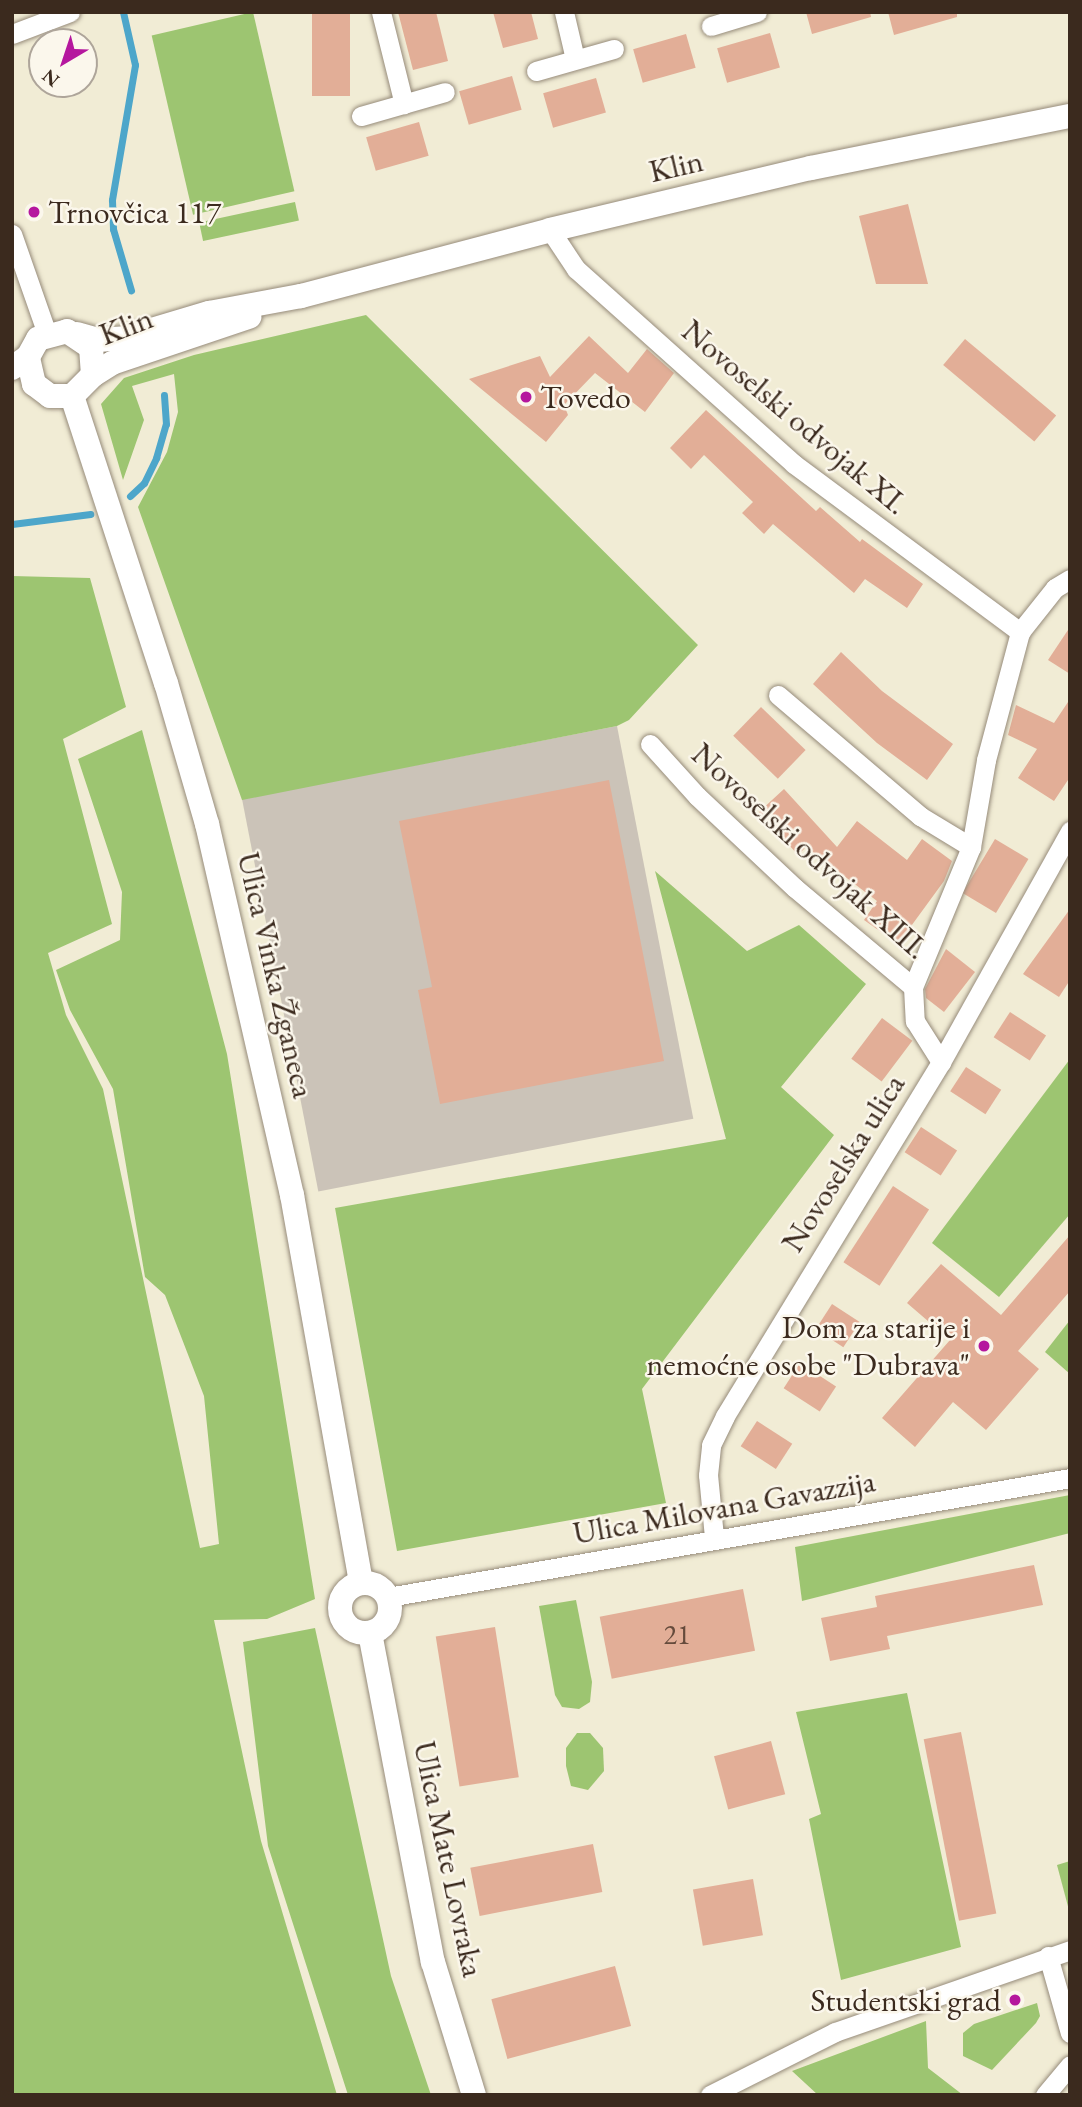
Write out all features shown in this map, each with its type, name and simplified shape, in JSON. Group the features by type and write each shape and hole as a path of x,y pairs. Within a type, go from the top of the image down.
{"street":[{"path":"12,34 69,12"},
{"path":"381,12 404,104"},
{"path":"564,12 575,59"},
{"path":"711,26 751,13"},
{"path":"536,71 614,49"},
{"path":"361,116 445,92"},
{"name":"Klin","path":"77,334 116,340 209,313 301,296 550,230 811,168 1070,116"},
{"name":"Novoselski odvojak XI.","path":"550,230 576,269 794,464 1020,632"},
{"path":"12,234 47,334"},
{"name":"Klin","path":"93,375 112,363 301,296"},
{"path":"12,390 40,391 61,398 72,396 93,375 91,347 77,334 47,334 20,362 40,391"},
{"name":"Ulica Vinka Žganeca","path":"72,396 118,533 207,824 253,1017 307,1270 361,1582"},
{"path":"1020,632 1048,597 1070,579"},
{"name":"Novoselski odvojak XIII.","path":"650,744 697,796 795,888 913,987 971,847 986,760 1020,632"},
{"path":"778,695 920,816 971,847"},
{"name":"Novoselska ulica","path":"714,1537 708,1475 711,1445 842,1217 941,1062 1070,831"},
{"path":"913,987 915,1021 941,1062"},
{"name":"Ulica Milovana Gavazzija","path":"388,1597 714,1537 1070,1478"},
{"path":"361,1582 374,1584 388,1597 387,1619 370,1633 349,1628 339,1609 347,1589 361,1582"},
{"name":"Ulica Mate Lovraka","path":"370,1633 433,1962 474,2095"},
{"path":"710,2095 835,2032 1070,1950"},
{"path":"1048,1956 1070,2033"},
{"path":"1045,2095 1070,2065"}],"shaded area":[{"path":"617,726 693,1119 318,1192 242,799"}],"green space":[{"path":"253,12 294,191 193,215 152,35"},
{"path":"295,202 299,221 203,241 199,222"},
{"path":"366,315 698,645 629,720 617,726 242,800 138,507 167,452 178,412 174,374 132,386 144,420 123,480 101,404 124,378 194,355"},
{"path":"12,576 90,578 126,707 63,739 112,924 48,953 66,1015 103,1089 200,1548 219,1544 204,1396 165,1295 145,1277 113,1089 70,1010 56,970 120,940 122,892 78,759 142,730 227,1054 315,1599 267,1619 214,1620 261,1841 337,2095 12,2095"},
{"path":"655,871 747,951 799,925 866,984 781,1087 834,1135 642,1389 666,1503 397,1551 335,1208 726,1139"},
{"path":"1070,1059 1070,1214 999,1297 932,1243"},
{"path":"1070,1320 1070,1374 1045,1352"},
{"path":"1070,1495 1070,1533 802,1601 795,1547"},
{"path":"576,1600 592,1682 590,1702 579,1709 562,1707 555,1695 539,1606"},
{"path":"315,1628 391,1976 431,2095 348,2095 268,1846 243,1642"},
{"path":"907,1693 961,1947 841,1980 809,1819 821,1814 796,1712"},
{"path":"577,1733 590,1733 603,1748 604,1771 588,1790 571,1786 566,1766 566,1748"},
{"path":"1070,1861 1070,1914 1057,1865"},
{"path":"1037,2003 1040,2016 1036,2023 992,2070 963,2056 963,2033 974,2024"},
{"path":"926,2021 928,2068 963,2095 818,2095 792,2071"}],"building":[{"path":"312,12 350,12 350,96 312,96"},
{"path":"398,12 436,12 448,61 413,70"},
{"path":"493,12 531,12 538,39 503,48"},
{"path":"806,12 870,12 871,17 812,34"},
{"path":"888,12 957,12 957,17 894,35"},
{"path":"770,33 780,68 727,83 717,48"},
{"path":"686,34 696,68 643,83 633,49"},
{"path":"512,76 522,110 469,125 459,91"},
{"path":"596,78 606,113 553,128 543,93"},
{"path":"419,122 429,156 376,171 366,137"},
{"path":"908,204 928,284 876,284 859,216"},
{"path":"589,336 628,373 647,349 674,373 645,412 595,373 564,405 568,415 546,442 469,379 540,356 550,377"},
{"path":"965,339 1056,415 1034,442 943,365"},
{"path":"706,410 816,511 820,507 860,542 862,539 923,584 907,608 865,579 854,593 773,524 764,534 742,513 753,502 704,455 691,469 670,448"},
{"path":"1070,627 1070,674 1048,660"},
{"path":"841,652 882,691 953,744 927,780 877,743 813,684"},
{"path":"1070,699 1070,777 1054,801 1018,778 1037,749 1008,735 1016,705 1054,723"},
{"path":"761,707 806,750 778,779 733,736"},
{"path":"609,780 664,1061 440,1104 418,990 432,987 399,821"},
{"path":"784,789 837,847 857,821 907,860 922,839 952,861 944,881 898,944 864,920 877,901 806,847 798,855 759,812"},
{"path":"995,839 1028,859 996,913 963,893"},
{"path":"1070,909 1070,980 1059,997 1023,974"},
{"path":"946,949 975,972 944,1012 926,998 925,989"},
{"path":"1010,1012 1046,1035 1030,1061 994,1037"},
{"path":"882,1018 912,1041 882,1082 851,1059"},
{"path":"966,1067 1001,1090 985,1114 950,1091"},
{"path":"921,1127 957,1150 941,1176 905,1152"},
{"path":"893,1186 929,1209 880,1286 843,1262"},
{"name":"Dom za starije i nemoćne osobe \"Dubrava\"","path":"1070,1235 1070,1291 1018,1351 1039,1369 986,1430 953,1402 915,1447 882,1418 950,1340 907,1303 941,1264 1001,1315"},
{"path":"832,1304 860,1322 843,1347 816,1329"},
{"path":"800,1363 836,1386 820,1412 784,1388"},
{"path":"757,1421 792,1444 776,1469 741,1446"},
{"path":"1034,1565 1043,1605 887,1636 890,1649 830,1661 821,1618 877,1607 875,1596"},
{"path":"743,1589 755,1651 612,1679 600,1617"},
{"path":"495,1627 519,1777 460,1787 436,1636"},
{"path":"961,1732 996,1914 959,1921 924,1739"},
{"path":"771,1741 785,1794 728,1809 714,1756"},
{"path":"593,1844 602,1892 480,1916 470,1868"},
{"path":"753,1879 763,1935 703,1946 693,1890"},
{"path":"615,1966 631,2026 507,2059 491,1999"}],"waterway":[{"path":"123,12 135,65 112,200 113,229 131,290"},
{"path":"130,496 144,483 156,458 166,424 164,395"},
{"path":"12,524 90,514"}],"place":[{"name":"Trnovčica 117","path":"34,212"},
{"name":"Tovedo","path":"526,397"},
{"name":"Dom za starije i nemoćne osobe \"Dubrava\"","path":"984,1346"},
{"name":"Studentski grad","path":"1015,2000"}]}
